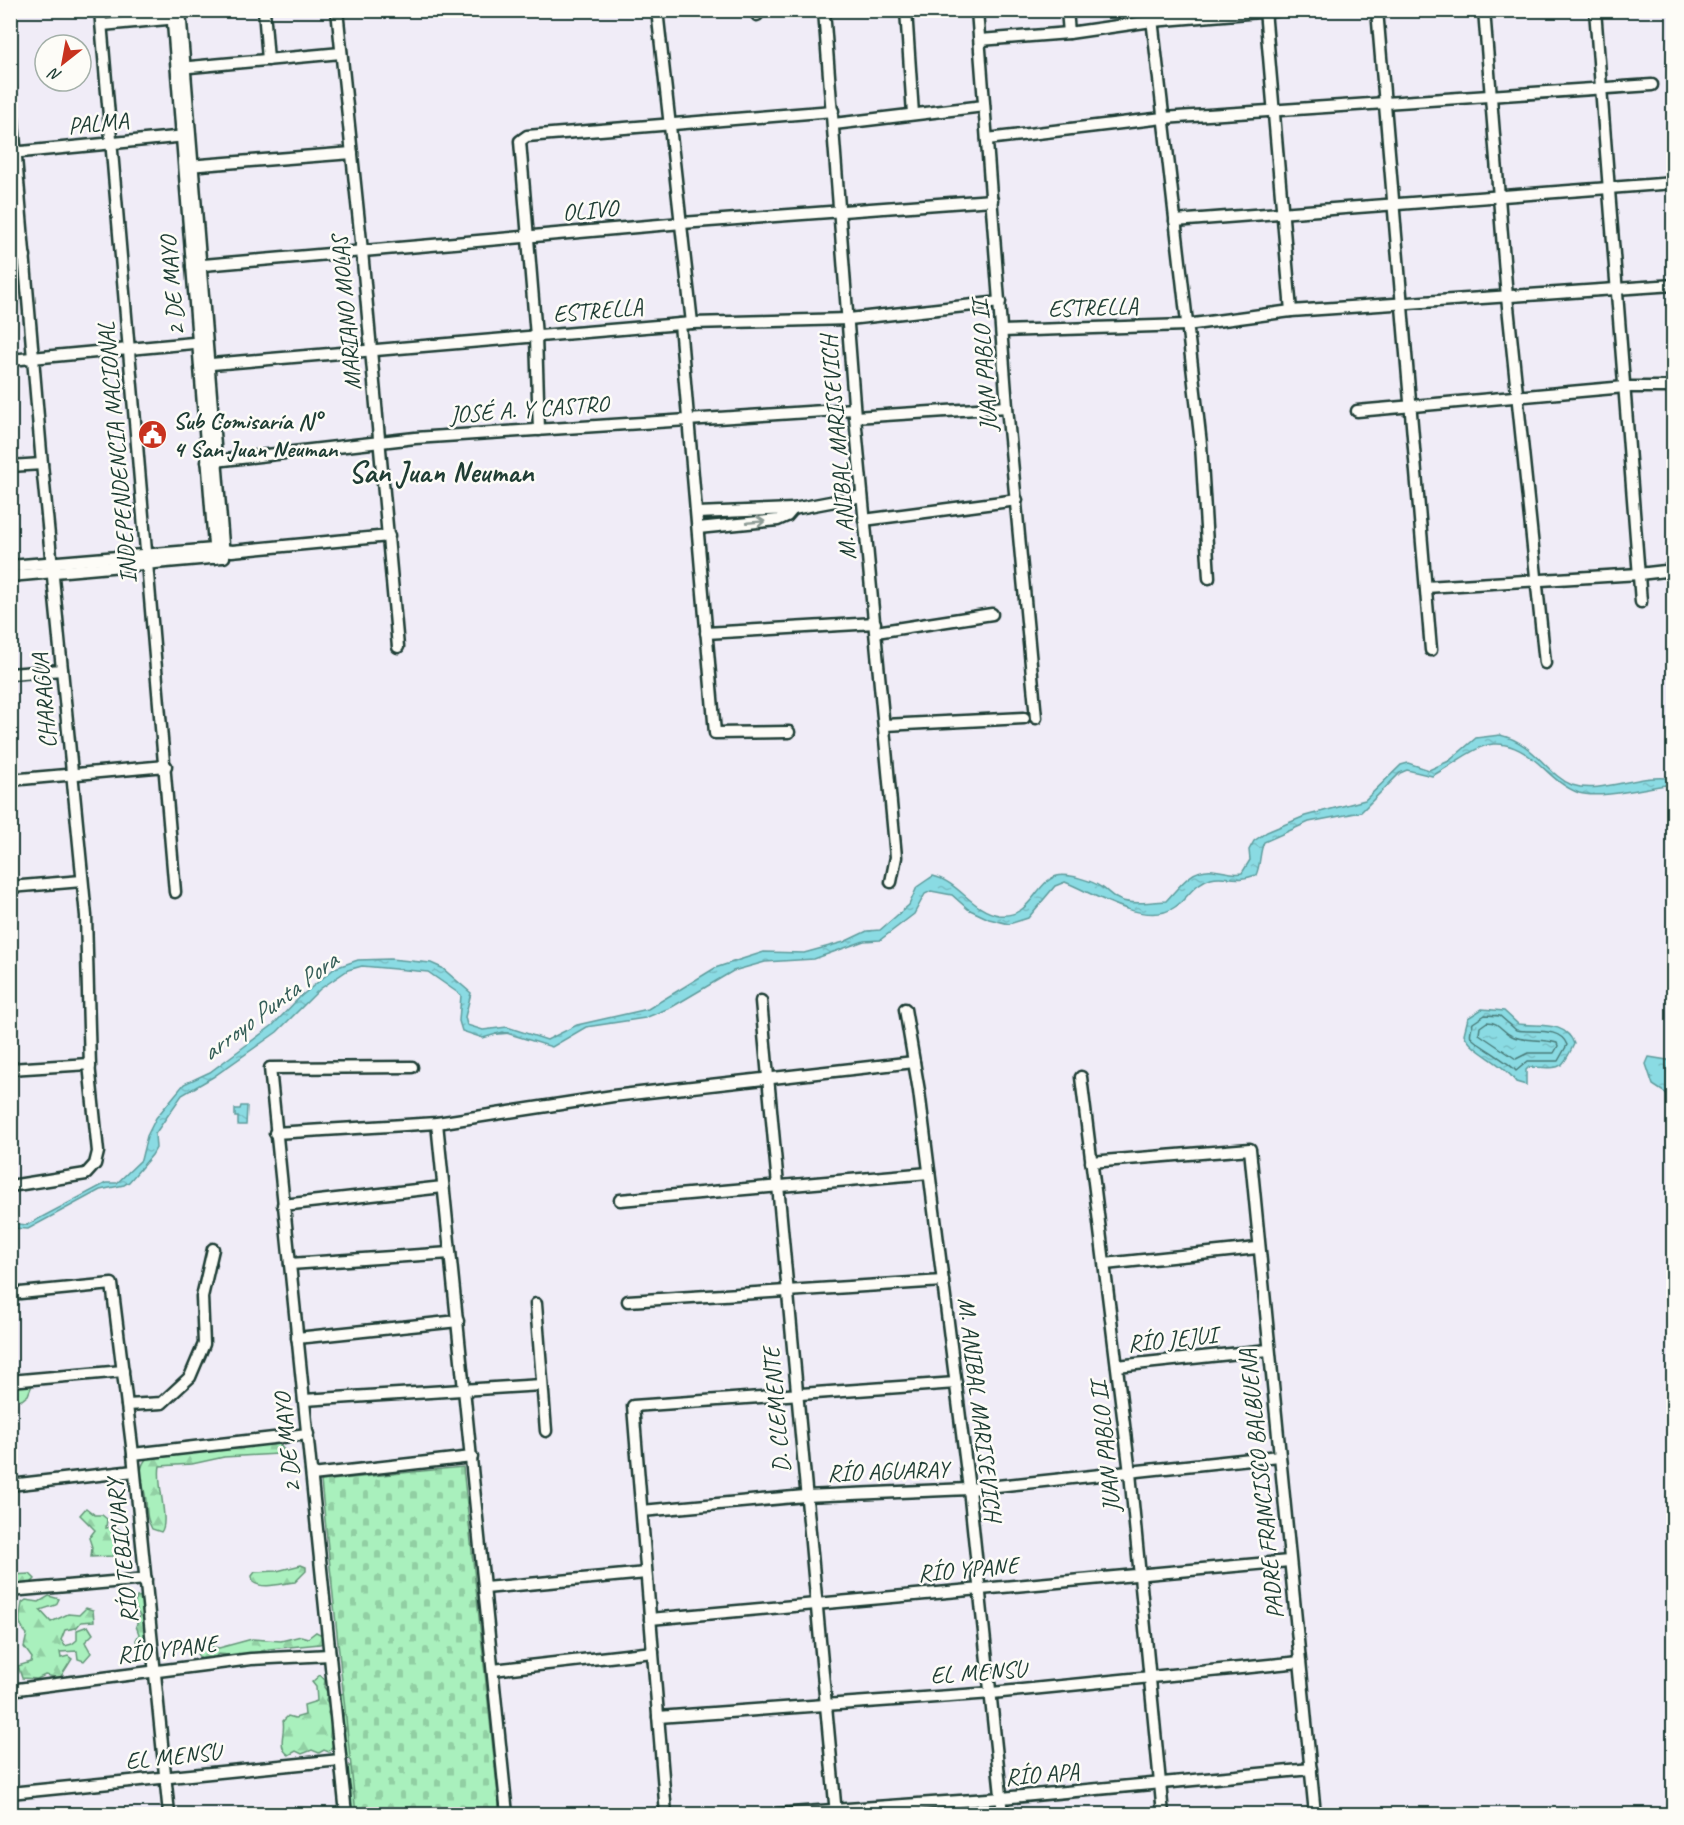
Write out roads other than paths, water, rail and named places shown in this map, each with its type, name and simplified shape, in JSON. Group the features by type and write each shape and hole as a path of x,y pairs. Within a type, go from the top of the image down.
{"street":[{"name":"INDEPENDENCIA NACIONAL","path":"100,10 175,892"},
{"path":"264,10 268,60"},
{"name":"MARIANO MOLAS","path":"337,10 362,251 398,647"},
{"path":"657,10 682,223 688,418 715,733 789,732"},
{"name":"M. ANIBAL MARISEVICH","path":"824,10 864,520 896,857 891,882"},
{"path":"906,10 913,114"},
{"name":"JUAN PABLO II","path":"885,725 1030,718 1017,500 1007,407 977,10"},
{"path":"1067,10 1069,33"},
{"path":"980,39 1069,33 1151,16 1286,10"},
{"path":"1377,10 1431,650"},
{"path":"1484,10 1497,195 1545,663"},
{"path":"1595,10 1641,602"},
{"path":"1265,11 1291,311"},
{"path":"102,25 176,14"},
{"name":"2 DE MAYO","path":"176,14 212,462 222,553"},
{"path":"1151,16 1201,444 1209,578"},
{"path":"180,68 341,52"},
{"path":"987,138 1163,118 1652,86"},
{"name":"CHARAGUA","path":"10,87 13,152 35,358 42,464 86,916 90,1067 98,1152 95,1164 86,1174 10,1186"},
{"path":"834,124 984,106"},
{"path":"539,430 530,236 520,141 527,136 671,122 832,111"},
{"name":"PALMA","path":"13,152 186,136"},
{"path":"188,166 352,153"},
{"path":"1175,221 1610,186 1674,183"},
{"name":"OLIVO","path":"196,265 682,223 992,200"},
{"path":"10,257 25,256"},
{"name":"ESTRELLA","path":"1002,331 1186,325 1291,311 1674,285"},
{"name":"ESTRELLA","path":"204,365 686,323 849,318 1000,302"},
{"path":"10,360 202,342"},
{"path":"1357,411 1625,387 1673,387"},
{"name":"JOSÉ A. Y CASTRO","path":"212,462 380,444 415,438 688,418 1007,407"},
{"path":"10,466 42,464"},
{"path":"697,513 793,509 862,496"},
{"path":"864,520 1017,500"},
{"path":"698,528 778,520 793,509"},
{"path":"10,566 53,567 389,536"},
{"path":"10,576 53,567"},
{"path":"1426,587 1674,570"},
{"path":"706,633 875,627 992,614"},
{"path":"10,674 62,670"},
{"path":"10,780 166,766"},
{"path":"10,886 82,880"},
{"name":"D. CLEMENTE","path":"761,1001 836,1812"},
{"name":"M. ANIBAL MARISEVICH","path":"905,1009 929,1173 969,1489 1003,1815"},
{"path":"275,1133 437,1123 613,1096 914,1062"},
{"path":"10,1069 89,1064 90,1067"},
{"name":"2 DE MAYO","path":"346,1815 270,1068 412,1067"},
{"name":"JUAN PABLO II","path":"1081,1077 1130,1473 1163,1815"},
{"path":"437,1123 466,1390 507,1815"},
{"name":"PADRE FRANCISCO BALBUENA","path":"1091,1162 1250,1149 1257,1248 1315,1815"},
{"path":"620,1200 929,1173"},
{"path":"283,1205 443,1187"},
{"path":"1105,1264 1257,1248"},
{"path":"127,1405 162,1403 190,1377 204,1344 202,1297 213,1250"},
{"path":"290,1264 450,1253"},
{"path":"628,1301 943,1281"},
{"name":"RÍO TEBICUARY","path":"10,1294 112,1284 133,1454 170,1815"},
{"path":"536,1304 546,1431"},
{"path":"297,1338 458,1321"},
{"name":"RÍO JEJUI","path":"1117,1366 1268,1350"},
{"path":"10,1381 123,1371"},
{"path":"666,1815 633,1406 956,1383"},
{"path":"304,1400 542,1385"},
{"path":"133,1454 308,1434"},
{"name":"RÍO AGUARAY","path":"642,1511 805,1496 969,1489 1279,1456"},
{"path":"312,1475 472,1457"},
{"path":"10,1485 134,1471"},
{"name":"RÍO YPANE","path":"650,1618 1289,1561"},
{"path":"485,1588 646,1573"},
{"path":"10,1591 146,1579"},
{"path":"493,1670 653,1652"},
{"name":"RÍO YPANE","path":"10,1690 263,1658 330,1655"},
{"name":"EL MENSU","path":"658,1718 826,1703 992,1693 1300,1662"},
{"name":"EL MENSU","path":"10,1794 340,1760"},
{"name":"RÍO APA","path":"777,1815 1002,1798 1311,1769"}],"water":[{"path":"1500,735 1522,745 1555,774 1572,785 1609,786 1648,778 1661,778 1673,779 1673,788 1666,785 1610,794 1579,793 1562,784 1522,751 1508,745 1484,746 1432,776 1407,770 1400,773 1361,812 1309,822 1264,842 1256,875 1242,878 1216,877 1205,880 1175,907 1163,912 1150,914 1135,911 1065,882 1055,886 1028,918 1009,924 989,919 968,909 952,895 931,891 925,894 914,914 880,940 864,941 814,959 765,962 733,971 672,1007 645,1018 586,1027 552,1047 503,1032 483,1038 462,1031 459,1021 461,995 428,972 362,966 348,970 320,989 277,1032 213,1077 182,1095 155,1134 156,1148 152,1155 129,1182 100,1190 28,1229 11,1228 11,1223 27,1225 106,1183 117,1183 141,1160 147,1136 156,1118 184,1084 210,1072 273,1025 300,997 335,968 358,960 390,959 431,963 442,968 471,993 465,1017 467,1025 483,1030 507,1027 547,1040 577,1025 648,1009 715,968 739,960 764,952 804,953 844,942 867,931 880,930 909,905 917,887 933,876 950,884 981,908 999,915 1010,915 1026,906 1043,885 1062,875 1092,882 1125,902 1166,901 1181,884 1198,872 1213,870 1242,873 1250,860 1249,850 1254,841 1267,832 1305,816 1365,800 1401,765 1408,763 1429,770 1449,761 1476,738"},
{"path":"1482,1009 1504,1011 1518,1024 1558,1028 1570,1036 1574,1044 1558,1067 1529,1067 1526,1070 1526,1085 1516,1082 1503,1068 1473,1046 1464,1034 1468,1018"},
{"path":"1649,1057 1673,1061 1673,1098 1653,1085 1646,1064"},
{"path":"241,1106 247,1106 246,1125 238,1125 238,1117 235,1117 235,1109 240,1109"}],"waterway":[{"name":"arroyo Punta Pora","path":"496,1034 508,1033"}],"place":[{"name":"Sub Comisaría N° 4 San Juan Neuman","path":"152,435"}],"district":[{"name":"San Juan Neuman","path":"441,472"}]}
